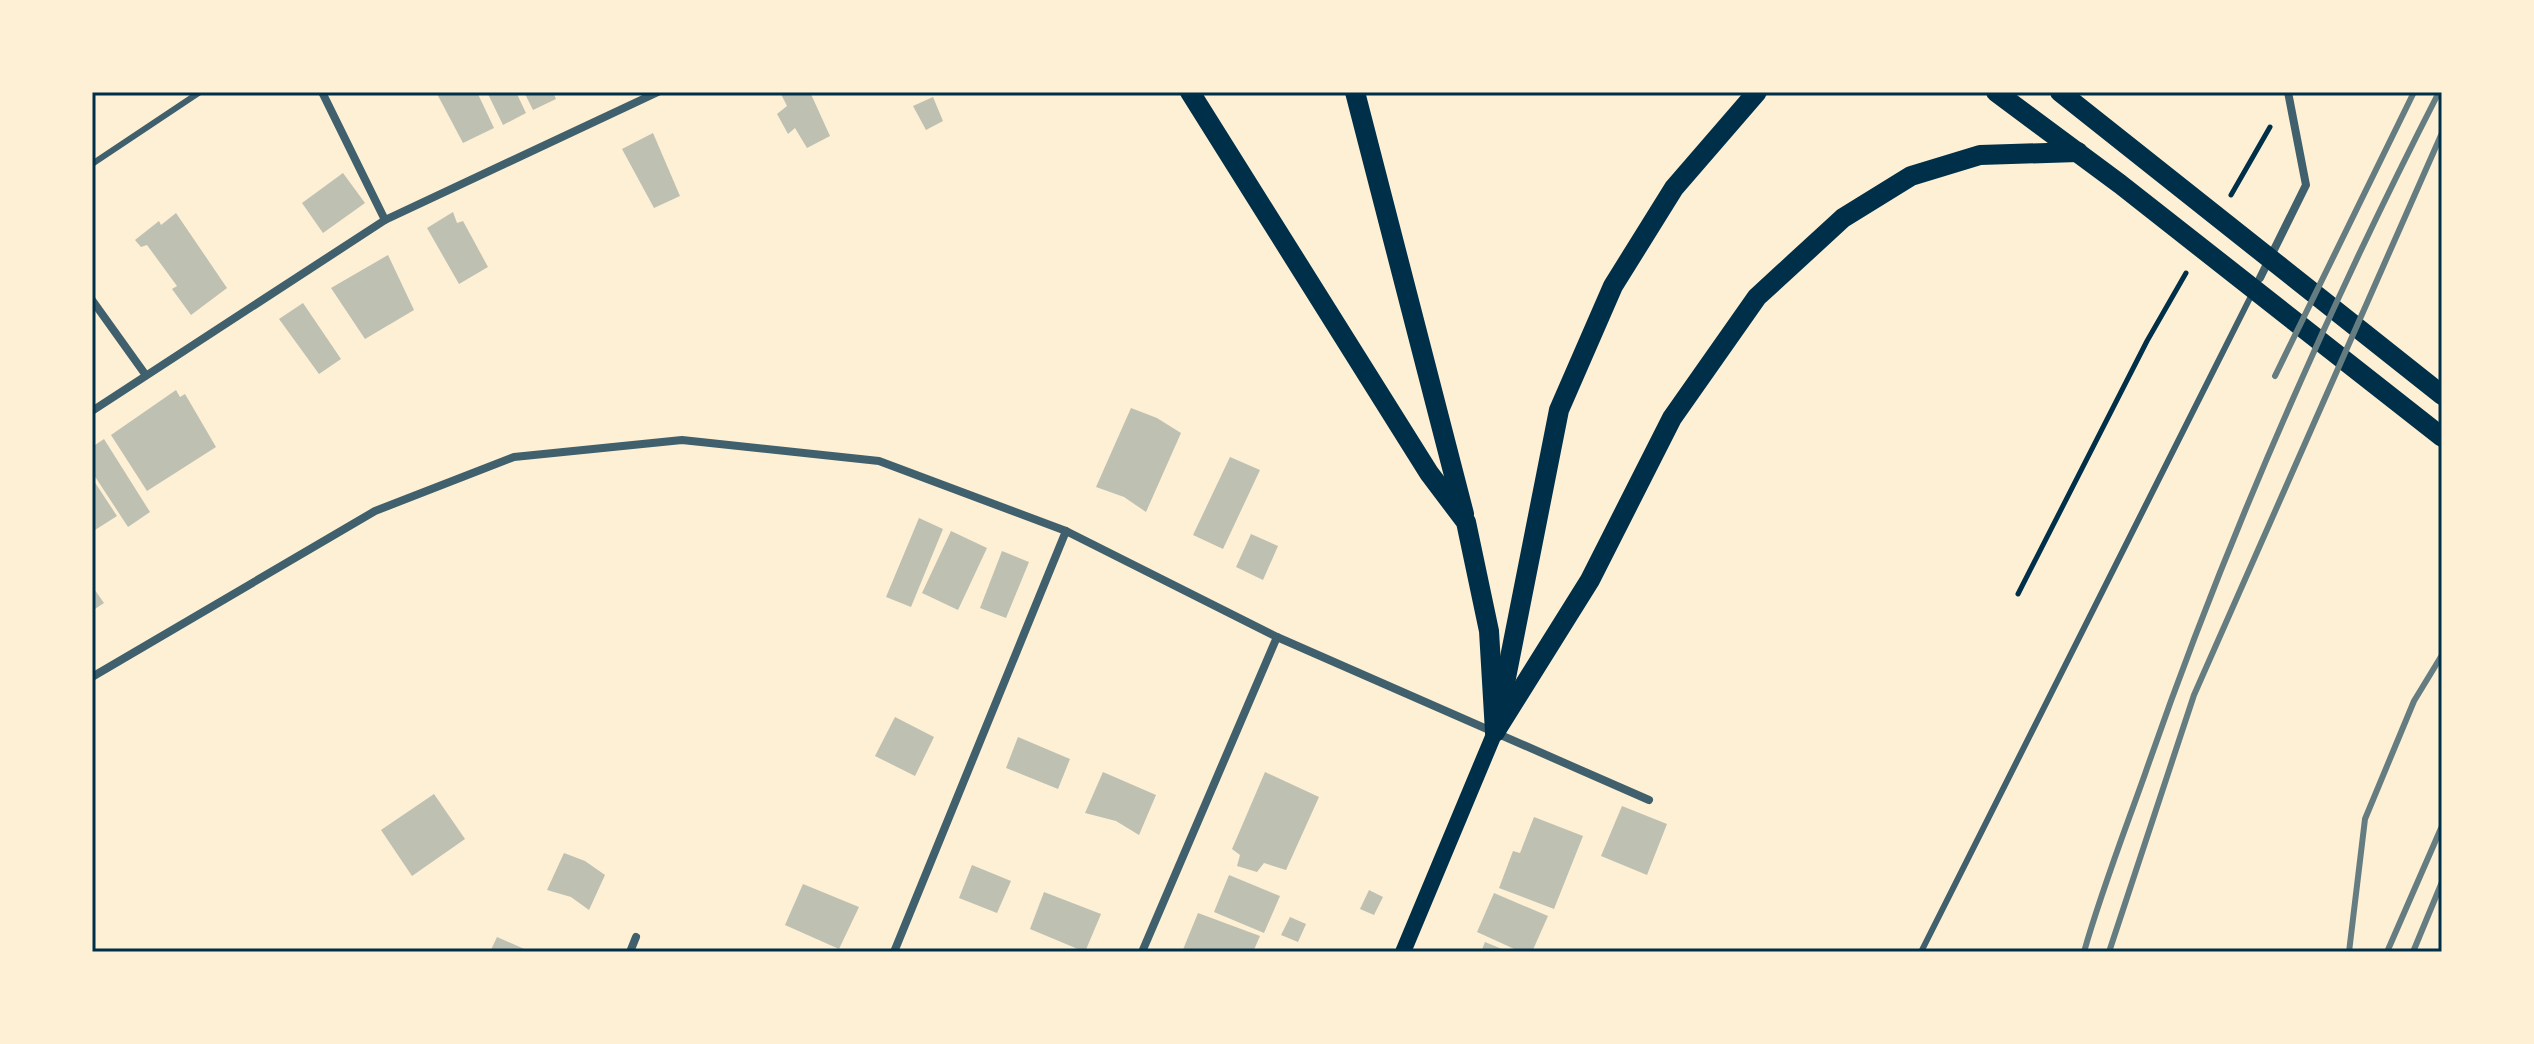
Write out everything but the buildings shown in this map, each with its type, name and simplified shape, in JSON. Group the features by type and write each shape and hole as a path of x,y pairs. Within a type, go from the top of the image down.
{"main road":[{"path":"1190,92 1429,473 1466,522"},
{"path":"1996,92 2120,184 2442,437"},
{"path":"2060,92 2442,395"},
{"path":"2087,92 2097,122"},
{"path":"1495,732 1559,410 1613,286 1628,261 1674,188 1755,94"},
{"path":"1357,98 1466,522 1489,631 1495,732"},
{"path":"1403,952 1495,732 1590,580 1672,418 1757,297 1843,218 1911,176 1980,155 2078,152"}],"street":[{"path":"322,92 385,220"},
{"path":"92,411 385,220 658,92"},
{"path":"2260,278 2306,185 2288,93"},
{"path":"92,300 145,374"},
{"path":"92,677 375,511 514,457 682,440 879,461 1066,531 1277,637 1649,800"},
{"path":"894,952 1066,531"},
{"path":"1142,952 1277,637"},
{"path":"630,952 636,937"}],"lane":[{"path":"92,164 200,92"},
{"path":"1921,952 2260,278"}],"path":[{"path":"2225,204 2288,93"},
{"path":"2018,594 2147,341 2194,259"}],"railway":[{"path":"2275,376 2414,92"},
{"path":"2084,952 2176,687 2244,514 2318,343 2439,92"},
{"path":"2109,952 2194,695 2442,133"},
{"path":"2349,952 2365,819 2414,701 2442,655"},
{"path":"2387,952 2442,826"},
{"path":"2413,952 2442,882"}]}
